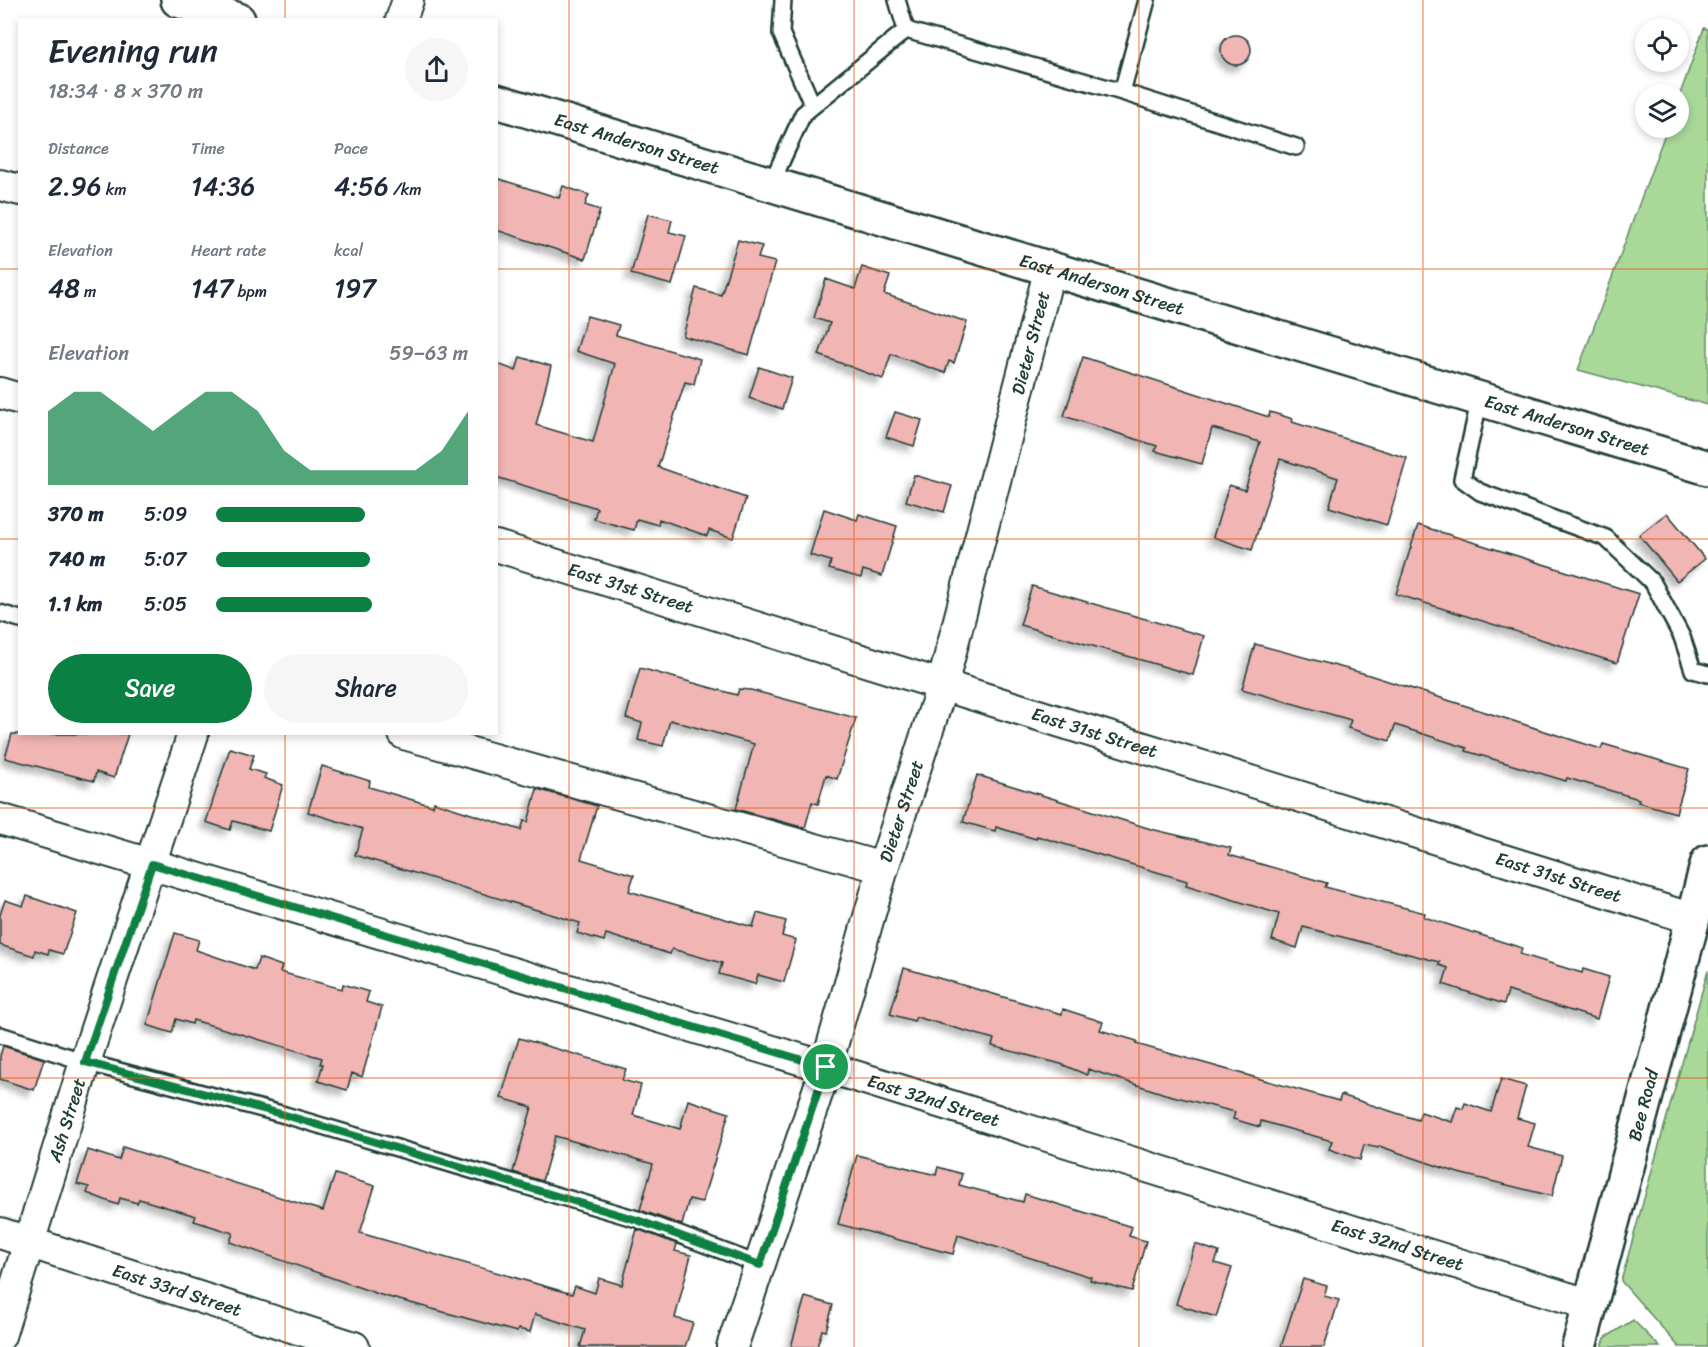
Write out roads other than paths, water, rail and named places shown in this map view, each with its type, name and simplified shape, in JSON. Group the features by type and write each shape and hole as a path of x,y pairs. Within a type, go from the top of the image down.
{"main road":[{"path":"178,0 232,18"},
{"name":"East Anderson Street","path":"498,102 1708,468"},
{"name":"Bee Road","path":"1579,1347 1708,862"}],"street":[{"path":"402,18 408,0"},
{"path":"0,184 18,189"},
{"name":"Dieter Street","path":"732,1347 826,1067 883,868 942,686 1050,268"},
{"path":"0,393 18,398"},
{"name":"East 31st Street","path":"498,547 1693,919"},
{"name":"Ash Street","path":"0,1336 85,1062 193,735"},
{"path":"408,735 883,868"},
{"name":"East 32nd Street","path":"0,819 826,1067 1590,1305"},
{"name":"East 33rd Street","path":"0,1233 354,1347"}],"lane":[{"path":"783,0 781,33 812,104"},
{"path":"897,0 906,30"},
{"path":"1122,92 1147,0"},
{"path":"771,184 803,114 812,104 906,30"},
{"path":"906,30 1122,92 1296,147"},
{"path":"1480,398 1462,478 1480,492 1606,538 1653,583 1682,637 1693,670 1708,674"},
{"path":"0,613 18,618"},
{"path":"0,1035 85,1062 285,1115 626,1216 760,1265"}]}
